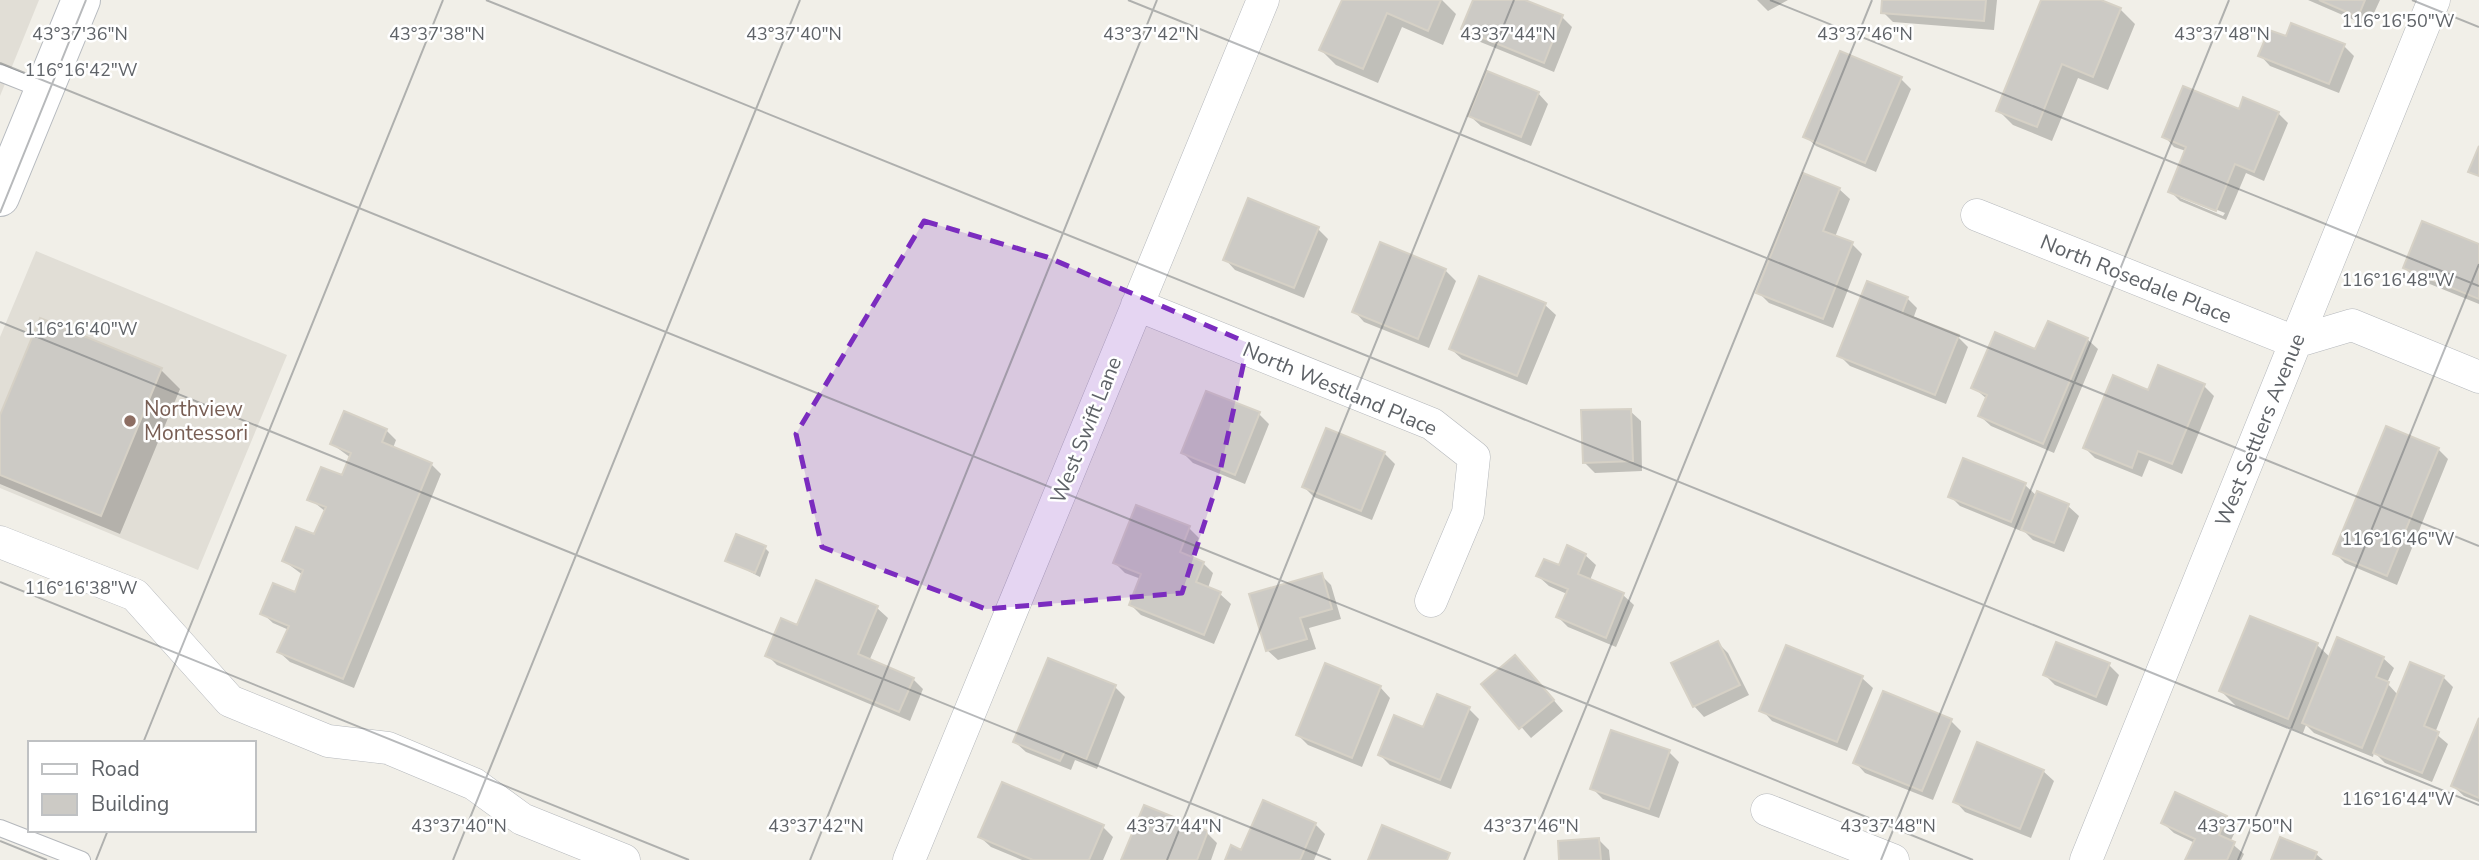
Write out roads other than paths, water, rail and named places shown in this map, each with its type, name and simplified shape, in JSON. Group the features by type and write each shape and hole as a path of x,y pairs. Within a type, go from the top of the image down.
{"street":[{"path":"0,197 81,0"},
{"name":"West Swift Lane","path":"909,860 1263,0"},
{"name":"West Settlers Avenue","path":"2086,860 2434,0"},
{"name":"North Rosedale Place","path":"1977,215 2295,342"},
{"name":"North Westland Place","path":"1137,305 1432,424 1474,457 1468,513 1431,601"},
{"path":"2295,342 2353,325 2479,377"},
{"path":"0,542 135,595 230,701 328,741 388,748 474,784 522,819 624,860"},
{"path":"1767,810 1893,860"}],"lane":[{"path":"0,74 43,90"},
{"path":"0,828 82,860"}],"place":[{"name":"Northview Montessori","path":"130,421"}]}
